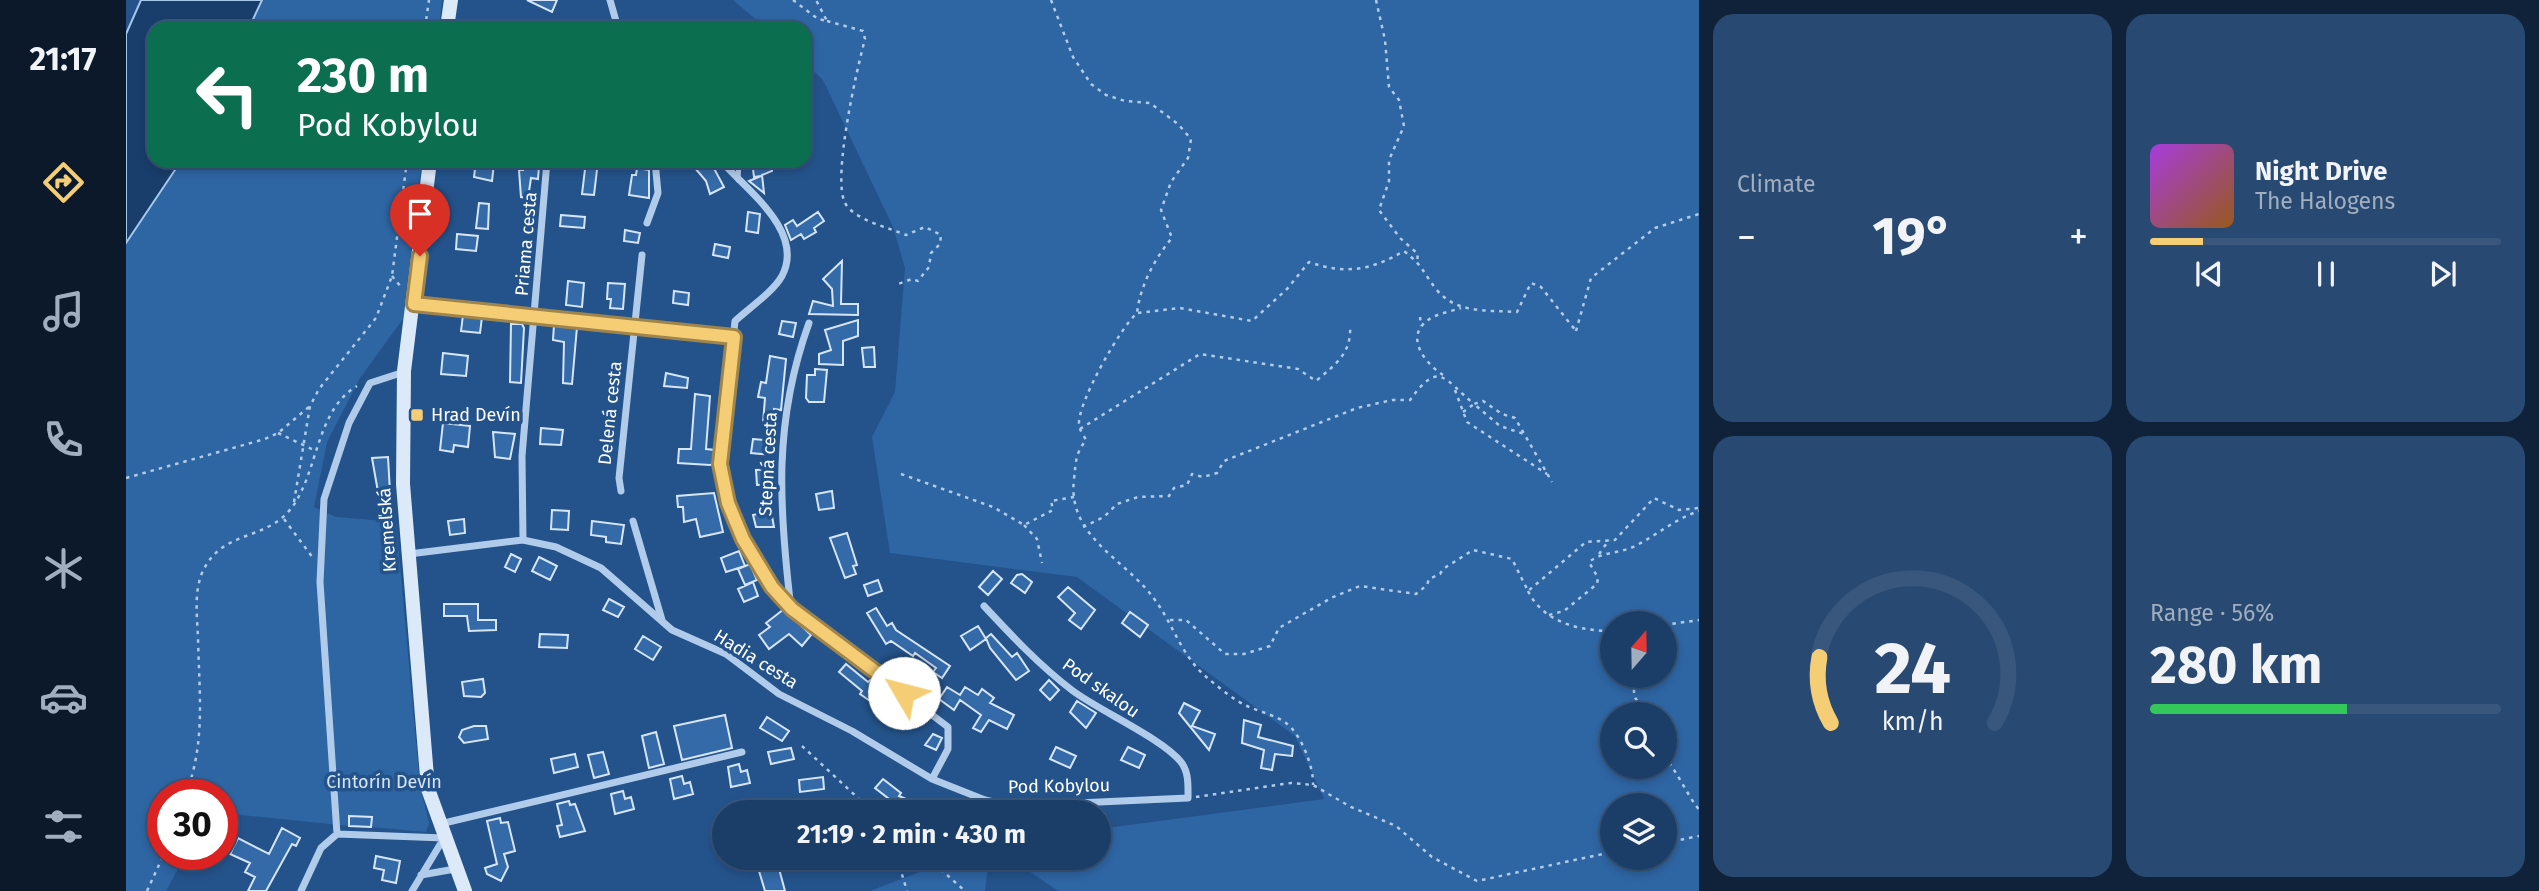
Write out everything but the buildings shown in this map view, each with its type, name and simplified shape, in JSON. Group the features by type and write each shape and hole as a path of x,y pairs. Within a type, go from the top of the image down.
{"street":[{"path":"448,21 451,0"},
{"path":"610,0 616,21"},
{"name":"Kremeľská","path":"429,168 404,371 403,484 428,789 464,891"},
{"name":"Priama cesta","path":"523,540 522,456 546,168"},
{"path":"647,223 658,193 656,168"},
{"path":"727,168 784,231 790,253 781,278 736,321 720,464 728,503 743,539 772,587 792,609 948,727 948,748 932,779"},
{"name":"Delená cesta","path":"621,491 619,478 642,256"},
{"path":"414,304 734,337"},
{"name":"Stepná cesta","path":"792,609 780,522 782,459 786,409 798,354 809,323"},
{"path":"337,834 321,568 324,499 330,472 349,423 370,383 404,371"},
{"path":"633,520 662,621"},
{"name":"Hadia cesta","path":"407,555 523,540 556,547 601,568 672,629 726,654 779,694 852,731 932,779"},
{"name":"Pod skalou","path":"984,606 1026,651 1074,692 1165,748 1182,762 1188,777 1188,798"},
{"path":"301,891 321,848 337,834 441,831 742,752"},
{"name":"Pod Kobylou","path":"932,779 985,800 1012,806 1188,798"},
{"path":"412,891 441,831"},
{"path":"421,875 456,869"}],"lane":[{"path":"738,168 738,180"}],"path":[{"path":"426,21 429,0"},
{"path":"793,0 818,19 857,27 863,31 865,39 841,165 845,203 855,212 906,235 925,228 941,235 924,275 918,281 912,279 898,284"},
{"path":"816,0 827,21"},
{"path":"1051,0 1073,57 1091,84 1106,95 1125,101 1150,103 1178,124 1191,139 1188,158 1171,182 1161,209 1172,238 1149,274 1137,300 1137,313 1090,384 1082,406 1080,429 1086,440 1077,451 1074,462 1074,497 1083,527 1096,544 1142,584 1169,620 1178,643 1205,675 1244,705 1288,724 1314,774 1313,785"},
{"path":"1376,0 1385,40 1389,87 1399,100 1404,126 1389,160 1389,181 1379,210 1400,238 1418,254 1417,261"},
{"path":"293,505 310,406 319,389 376,318 392,276 406,168"},
{"path":"1422,326 1433,317 1461,308 1517,312 1531,283 1541,287 1576,331 1591,278 1655,228 1699,214"},
{"path":"1137,313 1180,308 1252,321 1287,289 1309,262 1325,268 1369,269 1404,251 1417,261 1434,287 1448,301 1461,308"},
{"path":"1420,317 1422,326 1417,344 1426,364 1445,377 1500,426 1524,434"},
{"path":"1080,429 1200,354 1298,369 1316,381 1335,366 1351,342 1350,325"},
{"path":"1083,527 1104,517 1117,504 1139,497 1169,496 1174,488 1187,485 1192,474 1203,477 1217,473 1224,461 1357,408 1392,400 1410,400 1426,379 1436,374 1445,377"},
{"path":"191,779 200,748 197,608 201,578 209,562 226,545 270,528 284,519 293,505 335,405 348,391 370,383"},
{"path":"1454,386 1462,413 1477,430 1548,475"},
{"path":"1462,413 1483,401 1502,414 1516,418 1552,482"},
{"path":"126,478 278,433 310,406"},
{"path":"278,433 317,451"},
{"path":"901,474 993,507 1024,525 1037,540 1042,563"},
{"path":"1024,525 1054,510 1051,501 1074,497"},
{"path":"1528,591 1586,542 1615,540 1654,498 1679,510 1699,510"},
{"path":"1599,554 1634,547 1699,510"},
{"path":"284,519 321,568"},
{"path":"1549,615 1564,611 1597,584 1598,578 1589,562 1609,540"},
{"path":"1169,620 1186,620 1225,654 1244,654 1270,646 1279,628 1331,597 1360,586 1416,594 1427,585 1429,579 1440,575 1443,569 1473,550 1512,559 1534,605 1549,615 1583,630 1600,631"},
{"path":"1677,623 1699,620"},
{"path":"802,746 860,800"},
{"path":"1677,774 1686,786 1693,805 1699,809"},
{"path":"1188,798 1291,783 1313,785 1351,807 1396,825 1432,857 1477,881 1600,855"},
{"path":"1677,840 1699,836"},
{"path":"147,891 157,870"},
{"path":"901,870 907,891"},
{"path":"941,870 965,891"}],"green space":[{"path":"262,0 442,0 440,21 252,21"},
{"path":"733,0 1699,0 1699,891 1058,891 1027,870 1111,870 1111,827 1324,799 1295,736 1077,577 890,553 872,437 895,392 905,268 893,227 823,80 812,70 812,21 758,21"},
{"name":"Cintorín Devín","path":"176,168 421,168 403,319 360,378 327,442 314,507 336,517 396,522 420,786 429,823 426,832 371,827 371,817 350,816 349,826 238,815 238,779 147,779 147,870 177,870 166,891 126,891 126,243"},
{"path":"925,870 988,870 985,891 870,891"}],"shaded area":[{"path":"141,0 262,0 252,21 147,21 147,168 176,168 126,243 126,34"}],"place":[{"name":"Hrad Devín","path":"417,415"}],"route":[{"path":"420,256 414,304 734,337 720,464 728,503 743,539 772,587 792,609 904,693"}]}
